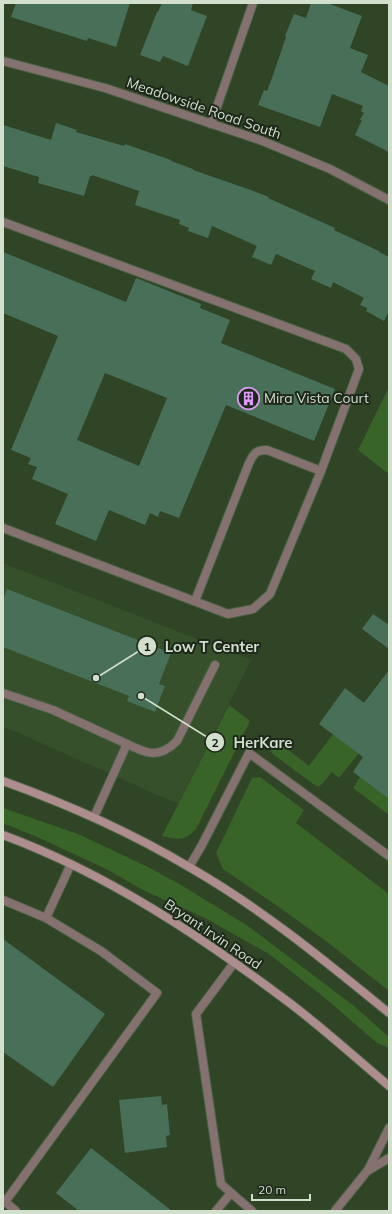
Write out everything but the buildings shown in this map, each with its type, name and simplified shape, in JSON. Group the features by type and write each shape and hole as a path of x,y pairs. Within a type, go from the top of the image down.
{"main road":[{"path":"3,780 41,794 94,817 189,866 277,924 322,958 389,1013"},
{"name":"Bryant Irvin Road","path":"3,835 71,864 133,897 197,936 292,1005 389,1086"}],"street":[{"path":"211,124 253,3"},
{"name":"Meadowside Road South","path":"3,61 105,88 260,140 330,169 389,200"},
{"path":"3,222 346,349 356,359 359,369 321,472 270,594 253,609 228,614 3,528"},
{"path":"195,601 253,455 260,450 267,450 321,472"},
{"path":"3,693 53,710 127,744 152,753 166,750 177,741 215,665"},
{"path":"94,817 127,744"},
{"path":"189,866 202,845 248,752 389,856"},
{"path":"46,918 71,864"},
{"path":"3,900 46,918 101,951 157,993 4,1201 16,1211"},
{"path":"234,963 196,1014 221,1184 252,1211"},
{"path":"335,1211 368,1170 389,1128"},
{"path":"368,1170 389,1158"},
{"path":"216,1211 231,1193"}],"shaded area":[{"path":"389,387 389,474 358,450"},
{"path":"3,563 251,660 178,804 3,727"},
{"path":"229,705 250,721 196,829 184,838 176,839 162,836"},
{"path":"333,734 359,753 339,778 332,772 320,786 316,786 274,755 269,749 273,738 309,766"},
{"path":"260,777 304,810 296,823 389,894 389,991 330,944 223,869 216,853 252,778"},
{"path":"360,777 389,799 389,815 353,788"},
{"path":"3,808 78,834 148,867 181,885 248,926 354,1006 389,1037 389,1048 377,1043 325,998 269,954 205,918 143,890 108,870 44,840 3,823"}],"place":[{"name":"Mira Vista Court","path":"249,398"},
{"name":"Low T Center","path":"96,678"},
{"name":"HerKare","path":"141,696"}]}
